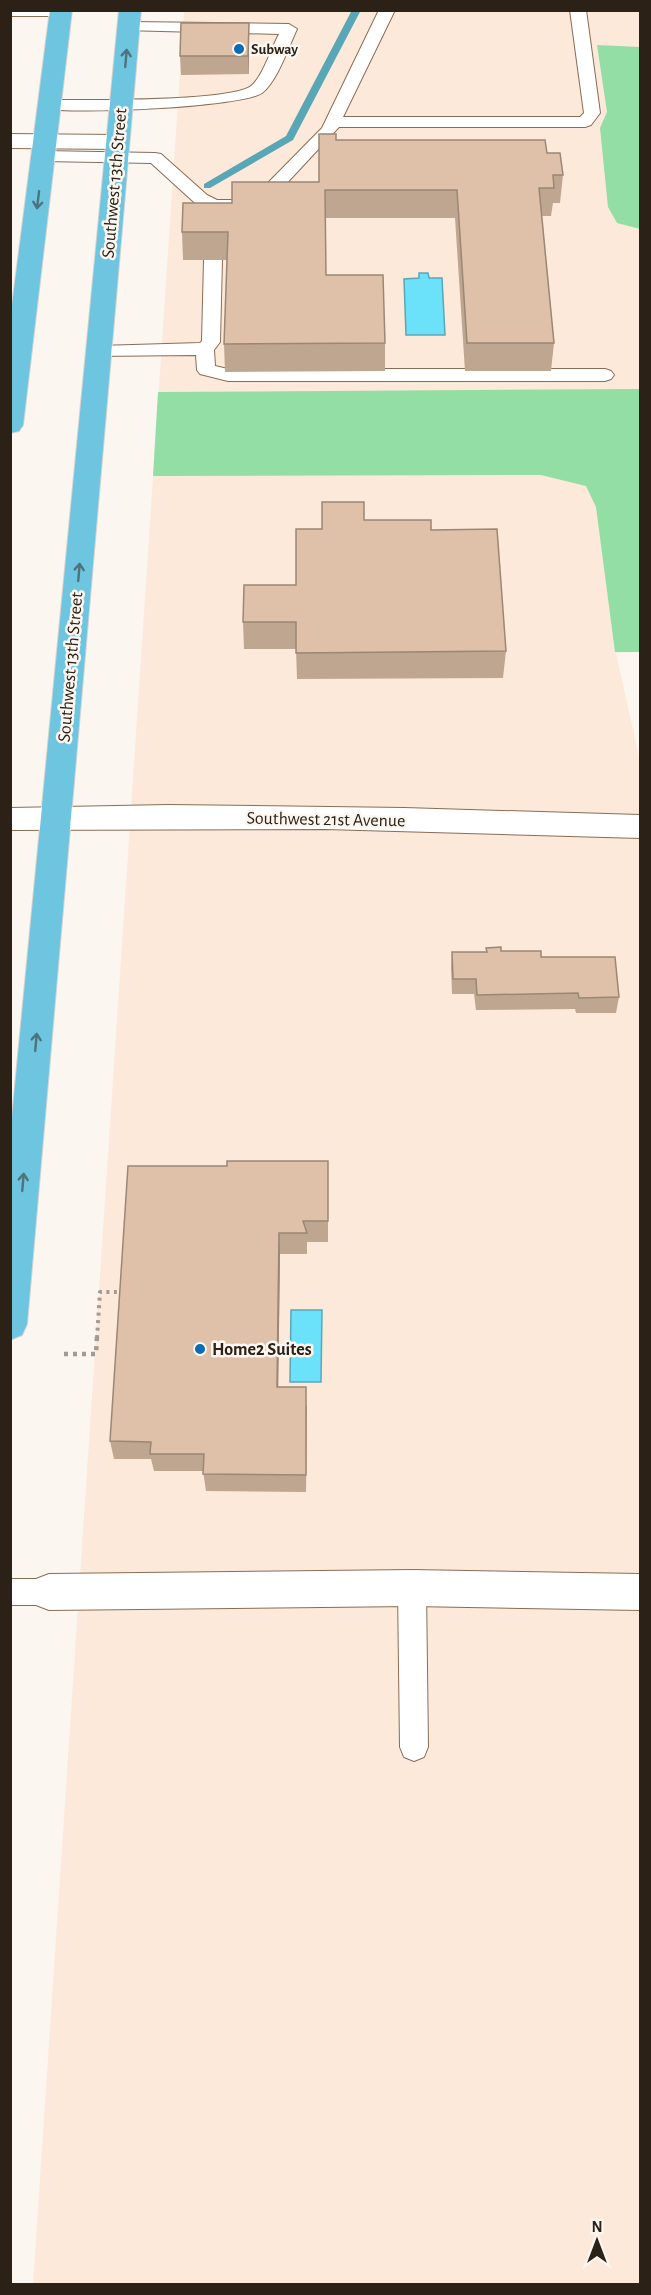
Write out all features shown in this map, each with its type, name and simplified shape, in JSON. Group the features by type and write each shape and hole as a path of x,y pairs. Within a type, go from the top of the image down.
{"main road":[{"path":"10,425 18,308 44,149 61,11"},
{"name":"Southwest 13th Street","path":"10,1324 129,19"}],"street":[{"path":"10,141 44,149 117,149"},
{"name":"Southwest 21st Avenue","path":"10,819 360,819 533,822 640,827"},
{"path":"49,1592 412,1588 640,1592"}],"lane":[{"path":"50,105 122,105 232,97 255,91 263,83 295,20 297,10"},
{"path":"117,149 155,158 201,199 214,214 266,195 329,130 387,10"},
{"path":"333,122 585,122 592,113 578,10"},
{"path":"10,11 61,11"},
{"path":"129,19 289,28"},
{"path":"213,260 211,342 205,349 206,370 228,375 604,375"},
{"path":"99,352 205,349"},
{"path":"412,1588 414,1747"},
{"path":"10,1592 49,1592"}],"path":[{"path":"64,1354 96,1354 100,1292 124,1292"}],"shaded area":[{"path":"184,11 640,11 640,652 616,653 640,761 640,2284 33,2284"}],"green space":[{"path":"597,45 640,47 640,229 617,223 608,207 600,128 607,112"},
{"path":"640,389 640,652 615,652 596,507 586,486 541,475 153,476 158,392"}],"water":[{"path":"419,273 428,273 429,278 442,278 445,335 406,335 404,279 419,278"},
{"path":"291,1310 322,1310 321,1382 290,1382"}],"building":[{"path":"181,23 249,23 248,56 180,56"},
{"path":"319,134 336,134 336,140 545,140 547,153 560,153 563,175 553,175 554,188 539,188 554,343 467,343 457,190 325,190 326,275 383,275 385,343 224,344 228,232 182,232 183,203 232,203 232,182 319,182"},
{"path":"322,502 364,502 364,520 431,520 431,530 497,529 506,651 296,653 296,622 243,622 244,585 296,585 296,529 322,529"},
{"path":"501,947 501,951 541,951 541,957 615,957 619,997 579,998 578,993 477,995 476,979 453,979 452,952 487,952 486,948"},
{"name":"Home2 Suites","path":"227,1161 328,1161 328,1221 303,1221 307,1233 279,1233 277,1387 306,1387 306,1475 203,1474 204,1454 150,1454 151,1442 110,1441 128,1166 227,1166"}],"waterway":[{"path":"207,186 290,138 357,10"}],"place":[{"name":"Subway","path":"239,49"},
{"name":"Home2 Suites","path":"200,1349"}]}
